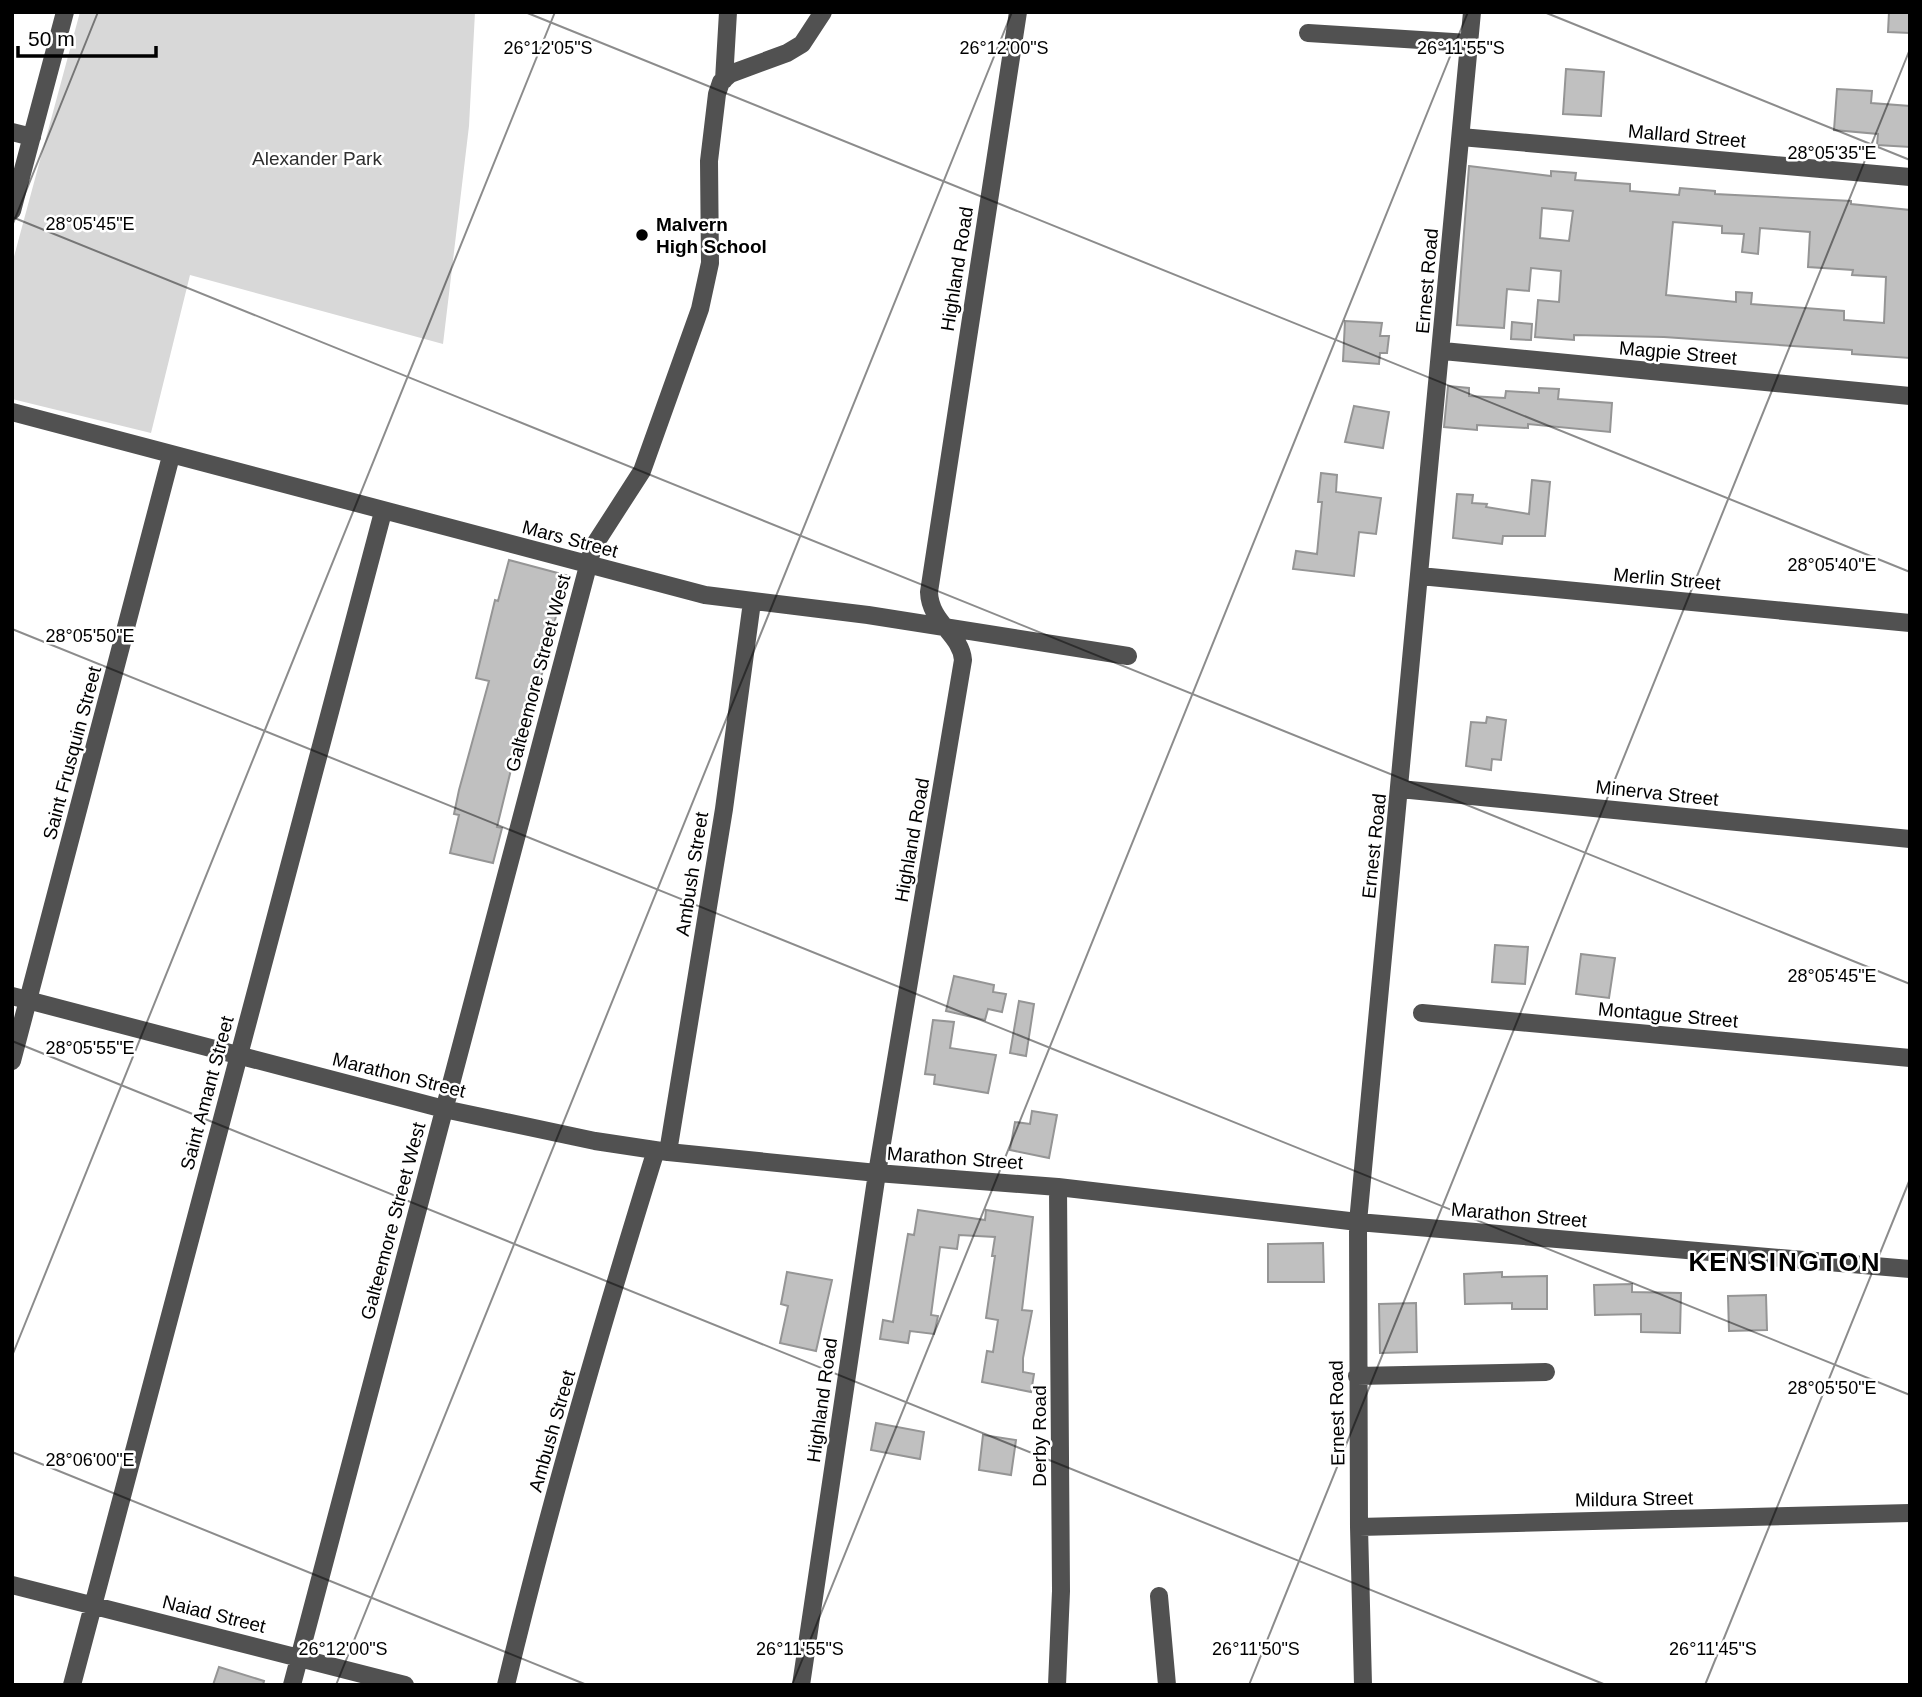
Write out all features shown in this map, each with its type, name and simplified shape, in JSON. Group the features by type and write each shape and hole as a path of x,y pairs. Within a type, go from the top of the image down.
{"street":[{"path":"12,211 65,12"},
{"name":"Galteemore Street West","path":"292,1685 593,547 602,528 642,471 700,309 712,238 711,141 717,94 724,80 727,12"},
{"path":"724,80 730,74 788,54 802,44 823,12"},
{"name":"Highland Road","path":"801,1685 877,1173 963,660 960,647 942,627 929,601 931,573 1018,12"},
{"name":"Ernest Road","path":"1363,1685 1357,1377 1358,1222 1443,351 1472,12"},
{"path":"1308,33 1469,43"},
{"path":"12,132 32,138"},
{"name":"Mallard Street","path":"1461,136 1910,177"},
{"name":"Magpie Street","path":"1443,351 1910,396"},
{"name":"Mars Street","path":"12,412 705,595 942,627 1128,656"},
{"name":"Saint Frusquin Street","path":"12,1061 20,998 171,456"},
{"name":"Saint Amant Street","path":"72,1685 383,512"},
{"name":"Merlin Street","path":"1420,576 1910,623"},
{"name":"Ambush Street","path":"506,1685 535,1568 621,1264 662,1151 722,822 752,602"},
{"name":"Minerva Street","path":"1400,789 1910,839"},
{"name":"Marathon Street","path":"20,998 444,1109 595,1141 662,1151 877,1173 1058,1187 1358,1222 1910,1269"},
{"name":"Montague Street","path":"1422,1013 1910,1058"},
{"name":"Derby Road","path":"1057,1685 1061,1591 1058,1187"},
{"path":"1357,1377 1546,1372"},
{"name":"Mildura Street","path":"1359,1527 1910,1513"},
{"name":"Naiad Street","path":"12,1585 405,1685"},
{"path":"1159,1596 1167,1685"}],"green space":[{"name":"Alexander Park","path":"80,12 475,12 469,126 443,344 190,275 151,433 12,399 12,264"}],"building":[{"path":"1889,12 1910,12 1910,33 1888,32"},
{"path":"1566,69 1604,72 1601,116 1563,114"},
{"path":"1837,89 1872,91 1871,103 1910,106 1910,147 1877,145 1878,134 1834,130"},
{"path":"1469,166 1551,176 1551,171 1576,173 1575,180 1630,184 1630,191 1679,195 1680,188 1715,191 1715,194 1851,201 1851,204 1910,210 1910,358 1852,354 1852,350 1664,337 1574,335 1574,340 1535,337 1538,300 1559,302 1561,271 1531,268 1529,291 1507,289 1504,328 1457,325","holes":["1542,208 1573,211 1569,241 1540,238","1673,222 1722,226 1722,233 1744,234 1742,252 1758,254 1760,228 1810,232 1808,267 1853,270 1852,275 1886,277 1884,323 1844,320 1844,311 1751,304 1752,293 1736,292 1736,302 1666,295"]},
{"path":"1345,321 1382,323 1380,336 1389,336 1387,353 1380,353 1379,364 1343,361"},
{"path":"1512,322 1532,324 1531,340 1511,339"},
{"path":"1448,386 1469,388 1469,396 1505,398 1506,391 1539,393 1539,388 1559,389 1558,399 1612,403 1610,432 1528,424 1528,428 1477,425 1477,430 1444,427"},
{"path":"1354,406 1389,412 1383,448 1345,442"},
{"path":"1321,473 1337,475 1336,492 1381,498 1376,534 1359,532 1354,576 1293,569 1296,551 1317,554 1322,502 1318,502"},
{"path":"1532,480 1550,482 1545,536 1503,536 1502,544 1453,538 1457,494 1473,495 1472,503 1487,504 1486,507 1529,514"},
{"path":"509,560 569,576 560,613 557,612 537,694 532,693 519,737 497,827 502,828 493,863 450,853 459,815 454,814 459,790 489,681 476,678 495,600 498,601"},
{"path":"1487,717 1506,720 1501,760 1492,759 1491,770 1466,766 1471,722 1486,723"},
{"path":"1495,945 1528,947 1525,984 1492,982"},
{"path":"1581,954 1615,958 1609,998 1576,994"},
{"path":"954,976 994,985 993,992 1006,994 1002,1012 988,1009 985,1020 946,1011"},
{"path":"1019,1001 1034,1004 1026,1056 1010,1053"},
{"path":"933,1020 954,1022 950,1048 996,1055 988,1093 934,1084 935,1075 925,1074"},
{"path":"1032,1111 1057,1115 1049,1158 1010,1150 1015,1122 1030,1124"},
{"path":"918,1210 985,1220 986,1210 1033,1217 1022,1310 1032,1311 1023,1358 1023,1372 1034,1374 1031,1392 982,1382 987,1351 993,1352 998,1320 986,1318 995,1237 959,1235 957,1249 940,1247 931,1315 938,1316 934,1334 910,1331 908,1343 880,1339 883,1320 893,1322 908,1234 914,1235"},
{"path":"1323,1243 1324,1282 1268,1282 1268,1244"},
{"path":"787,1272 832,1280 816,1351 780,1343 788,1306 781,1304"},
{"path":"1502,1272 1502,1277 1547,1276 1547,1309 1512,1309 1512,1303 1465,1304 1464,1274"},
{"path":"1632,1284 1632,1292 1681,1293 1680,1333 1641,1332 1641,1314 1595,1315 1594,1285"},
{"path":"1766,1295 1767,1330 1729,1331 1728,1296"},
{"path":"1416,1303 1417,1352 1380,1353 1379,1304"},
{"path":"876,1423 924,1432 920,1459 871,1450"},
{"path":"983,1435 1016,1440 1011,1475 979,1470"},
{"path":"219,1667 264,1681 263,1685 213,1685"}],"place":[{"name":"Malvern High School","path":"642,235"}],"district":[{"name":"KENSINGTON","path":"1785,1262"}]}
